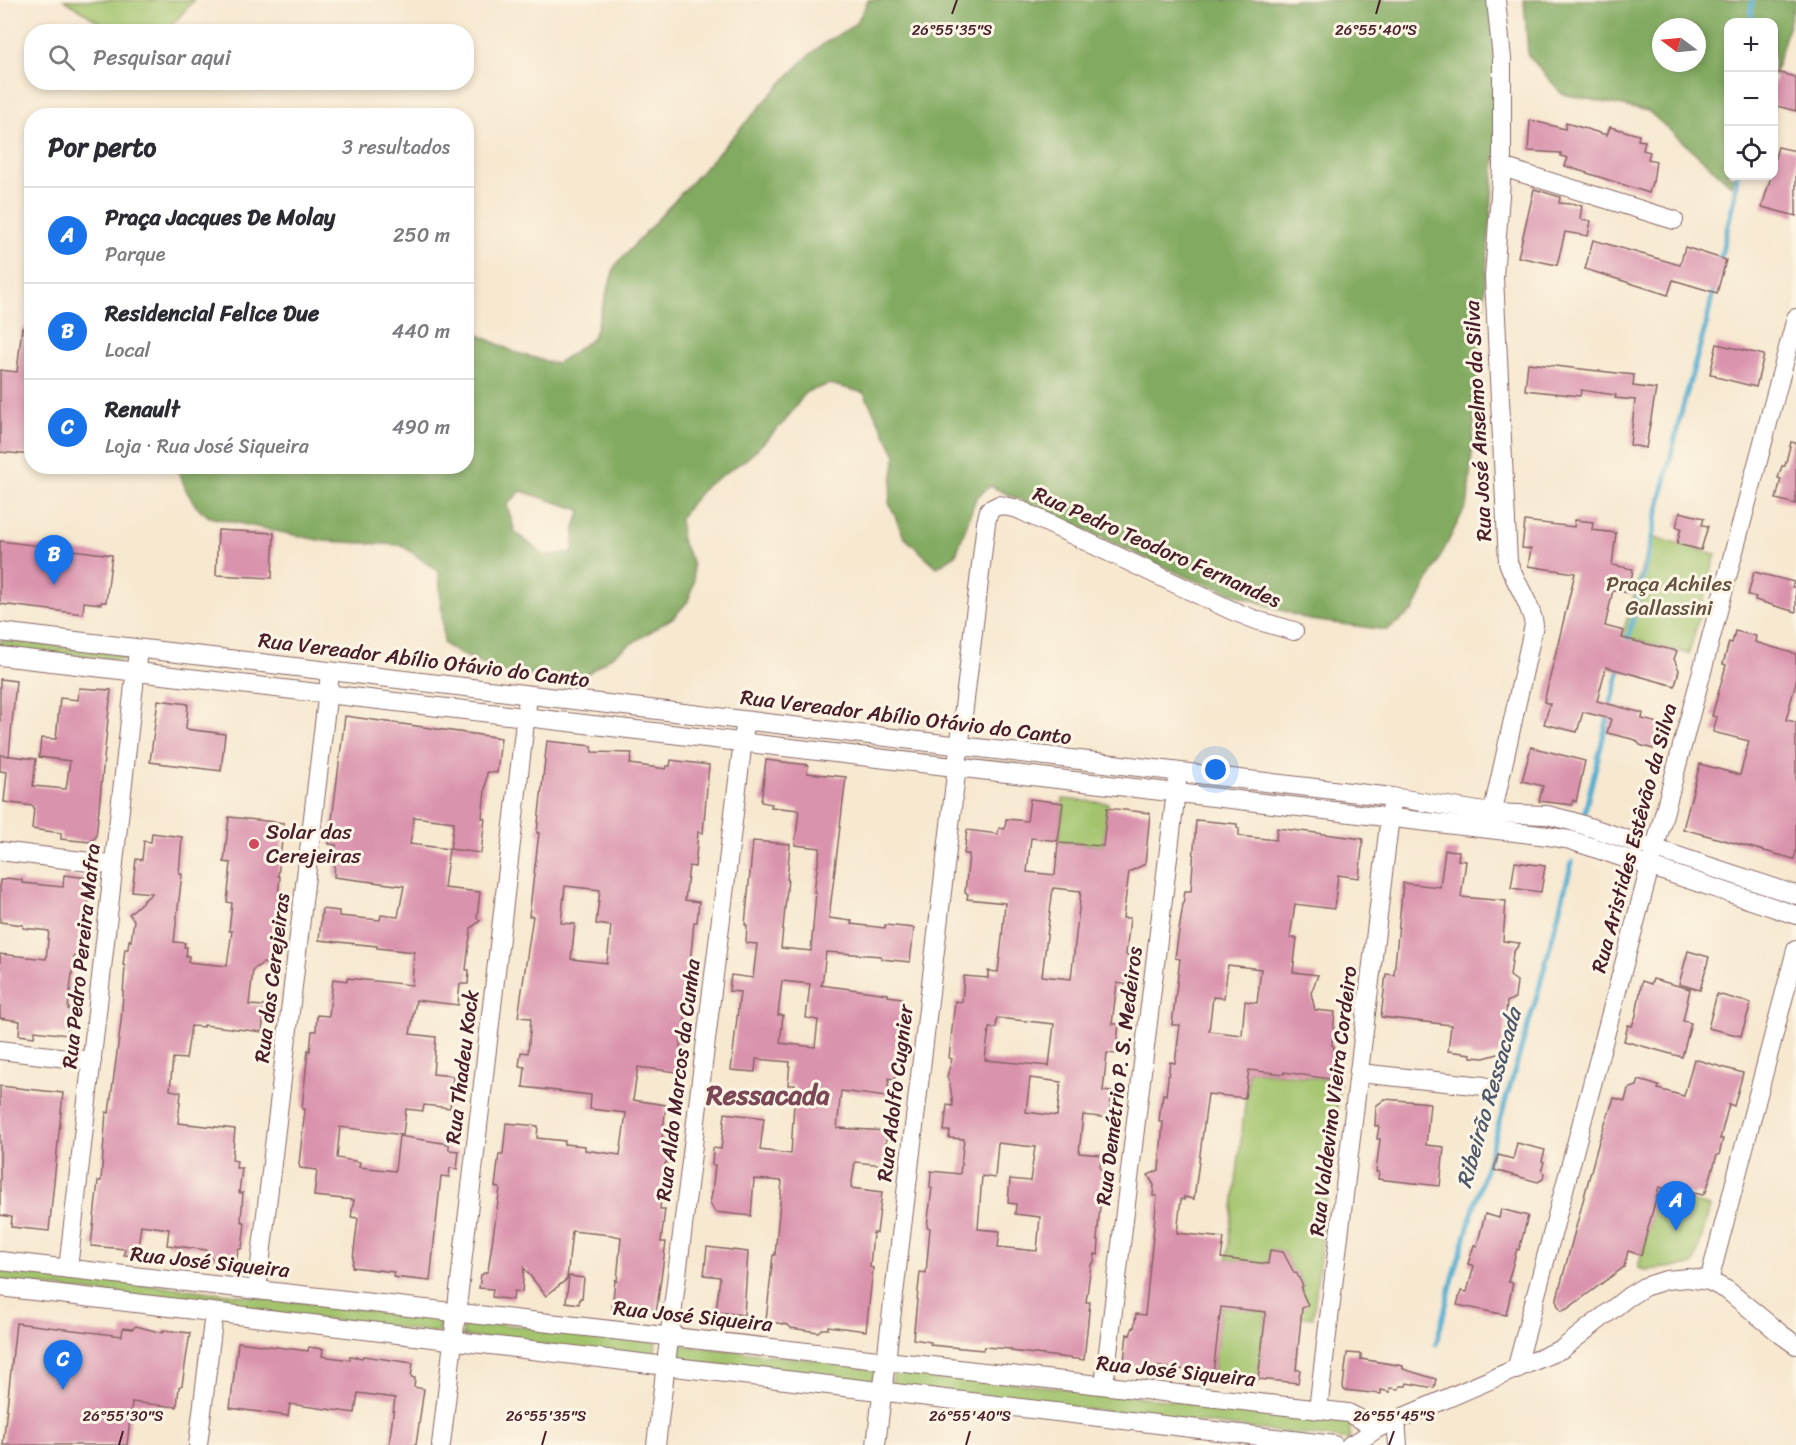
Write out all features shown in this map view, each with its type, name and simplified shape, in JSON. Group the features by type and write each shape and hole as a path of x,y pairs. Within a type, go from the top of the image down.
{"street":[{"name":"Rua José Anselmo da Silva","path":"1490,821 1534,625 1533,612 1514,580 1508,562 1494,277 1502,167 1502,59 1496,0"},
{"path":"1502,167 1674,220"},
{"name":"Rua Aristides Estêvão da Silva","path":"1516,1370 1796,318"},
{"name":"Rua Pedro Teodoro Fernandes","path":"958,746 986,524 989,510 999,505 1018,508 1233,611 1294,632"},
{"name":"Rua Vereador Abílio Otávio do Canto","path":"0,632 1392,797 1570,840 1796,915"},
{"name":"Rua Pedro Pereira Mafra","path":"68,1269 138,648"},
{"name":"Rua Vereador Abílio Otávio do Canto","path":"0,656 1390,818 1490,821 1547,815 1571,820 1796,895"},
{"name":"Rua das Cerejeiras","path":"257,1290 330,671"},
{"name":"Rua Thadeu Kock","path":"441,1445 528,695"},
{"name":"Rua Aldo Marcos da Cunha","path":"656,1445 745,720"},
{"name":"Rua Adolfo Cugnier","path":"876,1445 958,746"},
{"name":"Rua Demétrio P. S. Medeiros","path":"1104,1385 1179,772"},
{"name":"Rua Valdevino Vieira Cordeiro","path":"1318,1409 1392,797"},
{"path":"0,851 114,865"},
{"path":"1709,1281 1796,950"},
{"path":"0,1050 92,1061"},
{"path":"1359,1072 1484,1086"},
{"name":"Rua José Siqueira","path":"0,1261 1318,1409 1348,1413 1378,1428"},
{"path":"1350,1445 1378,1428 1562,1349 1628,1297 1644,1287 1666,1280 1688,1278 1709,1281 1727,1290 1796,1345"},
{"path":"0,1287 1286,1442 1334,1445"},
{"path":"198,1445 214,1313"},
{"path":"1396,1420 1398,1445"}],"green space":[{"path":"64,0 194,0 173,24 102,24"},
{"path":"868,0 1497,0 1497,135 1468,502 1413,611 1387,630 1310,620 1189,578 990,486 976,498 956,555 937,567 904,537 889,502 896,455 864,393 830,384 806,392 785,421 748,458 706,486 680,519 681,540 692,561 694,582 688,601 674,617 584,676 511,675 462,655 444,644 439,572 401,545 323,541 209,517 196,506 180,474 474,474 474,332 514,352 556,364 593,338 615,266 790,74 818,48 850,28 859,18","holes":["521,491 581,510 575,527 573,552 545,556 515,532 507,505"]},
{"path":"1524,0 1796,0 1778,62 1778,18 1724,18 1724,179 1648,111 1562,94 1528,55"},
{"name":"Praça Achiles Gallassini","path":"1651,537 1716,554 1689,654 1622,636"},
{"path":"0,640 128,654 128,660 0,647"},
{"path":"1063,799 1108,803 1103,846 1059,841"},
{"path":"1249,1070 1340,1081 1313,1318 1287,1315 1303,1286 1297,1272 1294,1273 1283,1252 1270,1250 1268,1264 1227,1259"},
{"path":"1657,1192 1710,1207 1694,1265 1645,1270 1638,1268"},
{"path":"0,1268 441,1318 439,1333 0,1281"},
{"path":"1221,1307 1266,1312 1257,1385 1212,1382"},
{"path":"464,1320 656,1342 654,1359 462,1336"},
{"path":"681,1345 875,1367 873,1384 679,1361"},
{"path":"894,1369 1351,1421 1349,1440 891,1386"}],"building":[{"path":"1778,72 1796,77 1796,111 1778,106"},
{"path":"1530,120 1565,129 1566,123 1607,135 1610,127 1639,135 1638,140 1645,141 1643,150 1650,152 1648,159 1656,161 1649,193 1565,166 1568,158 1561,156 1561,153 1528,151"},
{"path":"1778,147 1796,151 1796,216 1762,207 1770,180 1778,180"},
{"path":"1534,189 1560,197 1559,203 1582,205 1580,219 1591,221 1588,236 1565,232 1557,265 1518,257"},
{"path":"1593,240 1680,265 1685,247 1726,260 1717,293 1673,280 1668,295 1585,269"},
{"path":"22,328 24,328 24,454 0,452 0,370 17,372"},
{"path":"1717,344 1764,355 1756,387 1710,374"},
{"path":"1528,363 1634,375 1633,386 1656,389 1646,448 1630,445 1635,400 1581,390 1580,396 1525,390"},
{"path":"1791,442 1796,443 1796,504 1776,499 1781,479 1778,478 1782,466 1785,466"},
{"path":"1680,512 1704,518 1702,525 1708,526 1701,550 1677,544 1681,528 1676,527"},
{"path":"1575,520 1593,522 1592,530 1616,533 1612,565 1633,569 1629,593 1613,590 1605,626 1624,631 1622,638 1677,651 1674,659 1679,670 1675,686 1606,667 1597,701 1643,713 1642,719 1663,724 1660,734 1662,738 1655,743 1653,749 1640,745 1636,740 1607,733 1611,719 1583,712 1577,732 1544,724 1550,704 1544,702 1575,573 1528,566 1531,549 1522,548 1525,521 1574,527"},
{"path":"218,530 274,533 272,578 216,575"},
{"path":"0,541 112,555 106,602 101,602 101,604 84,602 83,614 0,604"},
{"path":"1754,572 1794,582 1792,587 1796,588 1796,612 1755,600 1756,597 1748,595"},
{"path":"1735,631 1756,636 1755,642 1796,654 1796,682 1786,720 1796,722 1796,852 1794,859 1683,829 1700,764 1740,775 1749,741 1713,732 1717,717 1712,716 1726,665 1723,664 1729,642 1732,643"},
{"path":"0,679 16,681 9,756 36,759 33,786 66,789 70,761 39,757 41,738 56,739 60,698 78,700 79,688 111,690 96,837 90,842 61,839 61,833 32,829 33,806 4,802 7,772 0,771"},
{"path":"158,700 188,704 186,729 225,734 221,771 150,762"},
{"path":"345,716 501,738 497,773 487,772 481,853 450,849 454,822 414,817 410,844 449,849 444,888 480,892 477,918 480,921 471,928 466,970 469,970 468,984 460,984 458,1005 416,1000 410,1034 436,1037 433,1074 453,1076 450,1108 424,1105 423,1111 406,1109 403,1135 340,1127 337,1158 360,1162 359,1167 395,1171 399,1136 449,1144 449,1150 459,1151 457,1169 450,1168 449,1177 441,1176 430,1281 393,1277 394,1272 352,1267 358,1218 351,1217 354,1200 314,1196 317,1170 300,1168 299,1164 308,1050 310,1051 312,1031 316,1031 317,1015 329,1016 333,979 347,981 347,978 412,985 414,952 319,940 322,909 339,911 339,916 380,920 381,915 398,917 404,886 334,877 336,845 329,844"},
{"path":"547,741 592,746 592,752 632,753 630,764 666,769 670,766 671,760 709,765 703,833 698,832 695,867 689,866 685,900 699,902 697,922 694,922 683,1038 681,1038 677,1072 638,1067 633,1100 666,1105 662,1139 672,1140 669,1163 666,1162 664,1167 660,1209 665,1209 661,1242 666,1242 656,1314 612,1309 621,1237 611,1235 572,1231 567,1279 546,1296 524,1268 522,1292 514,1291 513,1300 492,1297 493,1289 479,1288 481,1275 488,1271 500,1188 495,1187 499,1154 503,1154 506,1123 538,1126 537,1138 565,1141 564,1144 585,1146 585,1150 620,1155 626,1113 590,1109 591,1095 523,1087 525,1067 519,1066 521,1052 528,1053 531,1018 518,1017 533,916 529,916","holes":["565,886 600,890 596,924 611,926 607,963 571,959 575,924 561,923"]},
{"path":"1531,747 1585,761 1576,802 1573,800 1572,805 1539,801 1543,786 1522,781"},
{"path":"766,760 808,765 807,773 846,777 829,918 852,921 851,924 885,928 885,925 914,928 910,962 881,959 881,956 826,952 822,985 820,985 902,998 901,1031 898,1030 894,1064 897,1064 895,1079 889,1078 887,1097 841,1091 837,1128 887,1131 883,1165 855,1162 851,1188 882,1192 877,1233 873,1233 870,1267 873,1268 866,1331 828,1326 828,1329 818,1332 766,1321 782,1181 754,1179 751,1216 715,1212 710,1203 715,1165 712,1165 713,1148 721,1149 725,1113 764,1118 760,1150 791,1154 795,1085 788,1085 790,1062 756,1059 755,1072 731,1070 740,992 729,991 731,975 753,978 757,944 746,943 747,925 745,925 753,841 790,844 781,948 811,951 816,892 814,892 820,848 795,845 799,810 771,807 772,804 761,802","holes":["782,981 810,984 806,1018 818,1020 815,1047 780,1043 783,1015 778,1015"]},
{"path":"1030,799 1063,803 1058,841 1031,838 1027,872 1055,875 1058,843 1103,846 1107,808 1150,813 1145,864 1129,872 1123,918 1130,918 1126,955 1132,956 1129,985 1117,983 1112,1024 1119,1024 1116,1054 1107,1053 1103,1091 1112,1092 1109,1118 1083,1115 1079,1153 1101,1155 1099,1192 1103,1197 1097,1240 1099,1240 1098,1255 1095,1254 1091,1265 1086,1302 1090,1302 1084,1360 1011,1351 1011,1349 984,1347 983,1350 930,1345 931,1342 913,1339 920,1272 926,1273 930,1228 927,1227 932,1188 930,1188 931,1171 960,1174 964,1139 949,1138 950,1131 944,1131 947,1105 953,1106 947,1077 952,1059 949,1058 955,1001 962,1002 964,976 988,978 988,971 998,972 1002,938 1005,903 967,899 968,894 965,893 969,854 964,854 967,830 998,834 999,828 1005,829 1006,819 1027,821","holes":["1053,888 1081,891 1071,979 1042,976","997,1018 1054,1024 1049,1066 985,1060 989,1028 996,1028","1030,1078 1061,1082 1057,1116 1026,1112","998,1143 1035,1147 1030,1181 1010,1179 1008,1203 1016,1204 1015,1214 1040,1217 1037,1251 998,1247 1000,1231 978,1229 982,1176 995,1178"]},
{"path":"229,817 284,823 278,876 280,877 277,908 280,908 278,922 275,922 271,964 263,963 253,970 249,1005 265,1006 262,1032 204,1025 204,1027 191,1026 186,1059 173,1058 170,1090 181,1092 178,1123 235,1129 232,1160 237,1161 236,1168 242,1168 239,1193 243,1193 241,1221 245,1223 242,1248 238,1250 236,1265 219,1263 217,1259 206,1258 207,1250 167,1245 169,1229 141,1225 137,1256 124,1255 125,1249 91,1246 98,1181 101,1181 106,1112 109,1113 121,1022 125,949 128,949 129,940 131,941 134,920 129,914 152,893 132,891 136,859 142,860 144,841 151,842 152,833 182,837 179,874 182,874 174,942 185,943 186,956 189,956 188,962 227,966 232,931 229,931 232,903 227,902 231,863 224,862"},
{"path":"1196,820 1237,824 1239,836 1276,840 1277,828 1363,839 1359,878 1338,875 1334,909 1295,904 1290,938 1297,938 1293,972 1318,975 1311,993 1315,1010 1335,1012 1332,1045 1334,1046 1333,1059 1338,1059 1336,1080 1284,1072 1284,1074 1249,1070 1245,1098 1208,1094 1194,1199 1184,1197 1184,1200 1181,1199 1177,1233 1224,1238 1221,1258 1268,1264 1270,1250 1283,1252 1294,1273 1296,1272 1308,1305 1302,1308 1296,1370 1300,1370 1298,1383 1258,1379 1266,1312 1221,1307 1213,1373 1152,1366 1151,1371 1129,1368 1124,1361 1127,1334 1130,1335 1134,1328 1136,1314 1145,1315 1157,1196 1153,1196 1154,1185 1148,1175 1159,1170 1163,1122 1159,1122 1161,1102 1163,1094 1166,1095 1170,1062 1175,1063 1180,1025 1172,1025 1180,959 1175,958 1185,891 1191,891","holes":["1228,965 1261,969 1257,1003 1245,1001 1242,1035 1209,1031 1213,997 1224,998"]},
{"path":"1445,850 1459,851 1458,860 1466,861 1461,897 1506,901 1503,941 1520,943 1513,953 1510,976 1517,981 1515,998 1507,1002 1503,1049 1498,1054 1484,1058 1448,1051 1451,1025 1381,1017 1386,974 1394,975 1403,883 1440,887"},
{"path":"1515,862 1545,866 1541,892 1511,888"},
{"path":"64,875 88,878 86,896 89,897 83,946 81,946 79,956 74,956 67,1035 35,1031 34,1037 19,1035 20,1021 0,1018 0,954 46,959 49,931 0,922 0,880 6,878 22,880 22,883 63,887"},
{"path":"1688,951 1709,957 1700,990 1679,984"},
{"path":"1653,979 1690,989 1683,1021 1691,1023 1682,1057 1624,1041 1628,1025 1632,1026 1636,1015 1642,981 1651,984"},
{"path":"1717,994 1751,1003 1741,1036 1708,1028"},
{"path":"1694,1059 1743,1073 1734,1106 1729,1104 1720,1139 1723,1139 1719,1155 1717,1155 1706,1192 1703,1195 1694,1193 1694,1196 1659,1187 1641,1255 1628,1251 1624,1267 1561,1311 1557,1298 1599,1141 1614,1098 1625,1101 1628,1089 1637,1086 1639,1080 1659,1086 1658,1089 1684,1096"},
{"path":"0,1086 63,1093 49,1231 11,1227 12,1217 0,1215"},
{"path":"1385,1099 1430,1103 1426,1145 1444,1147 1440,1186 1378,1179 1379,1172 1376,1172 1380,1139 1377,1139 1379,1126 1375,1126 1376,1106"},
{"path":"1517,1143 1545,1150 1542,1161 1544,1162 1543,1179 1538,1182 1494,1170 1498,1155 1513,1159"},
{"path":"1501,1209 1528,1216 1508,1282 1513,1283 1506,1315 1457,1305 1461,1291 1467,1292 1474,1266 1468,1264 1474,1245 1477,1246 1485,1214 1499,1218"},
{"path":"707,1247 748,1252 744,1315 716,1312 720,1277 704,1275"},
{"path":"569,1276 584,1278 582,1298 579,1304 566,1302"},
{"path":"16,1323 122,1336 123,1328 132,1329 136,1326 163,1333 163,1330 190,1333 177,1407 132,1402 127,1445 3,1445"},
{"path":"238,1342 308,1351 309,1347 323,1349 322,1356 350,1360 350,1356 362,1358 363,1356 413,1363 411,1377 415,1378 414,1387 424,1389 416,1445 389,1445 395,1398 358,1393 355,1413 290,1404 288,1416 230,1408"},
{"path":"1347,1353 1361,1354 1361,1359 1403,1366 1403,1369 1436,1379 1434,1388 1407,1383 1399,1389 1390,1388 1390,1392 1381,1390 1381,1394 1344,1390"}],"waterway":[{"path":"1751,18 1752,0"},
{"path":"1719,265 1736,180"},
{"path":"1627,644 1680,417 1707,321 1714,286"},
{"path":"1584,815 1621,664"},
{"name":"Ribeirão Ressacada","path":"1436,1344 1453,1278 1538,992 1572,862"}],"place":[{"name":"Residencial Felice Due","path":"54,585"},
{"name":"Solar das Cerejeiras","path":"254,844"},
{"name":"Praça Jacques De Molay","path":"1676,1231"},
{"name":"Renault","path":"63,1390"}],"district":[{"name":"Ressacada","path":"768,1095"}]}
